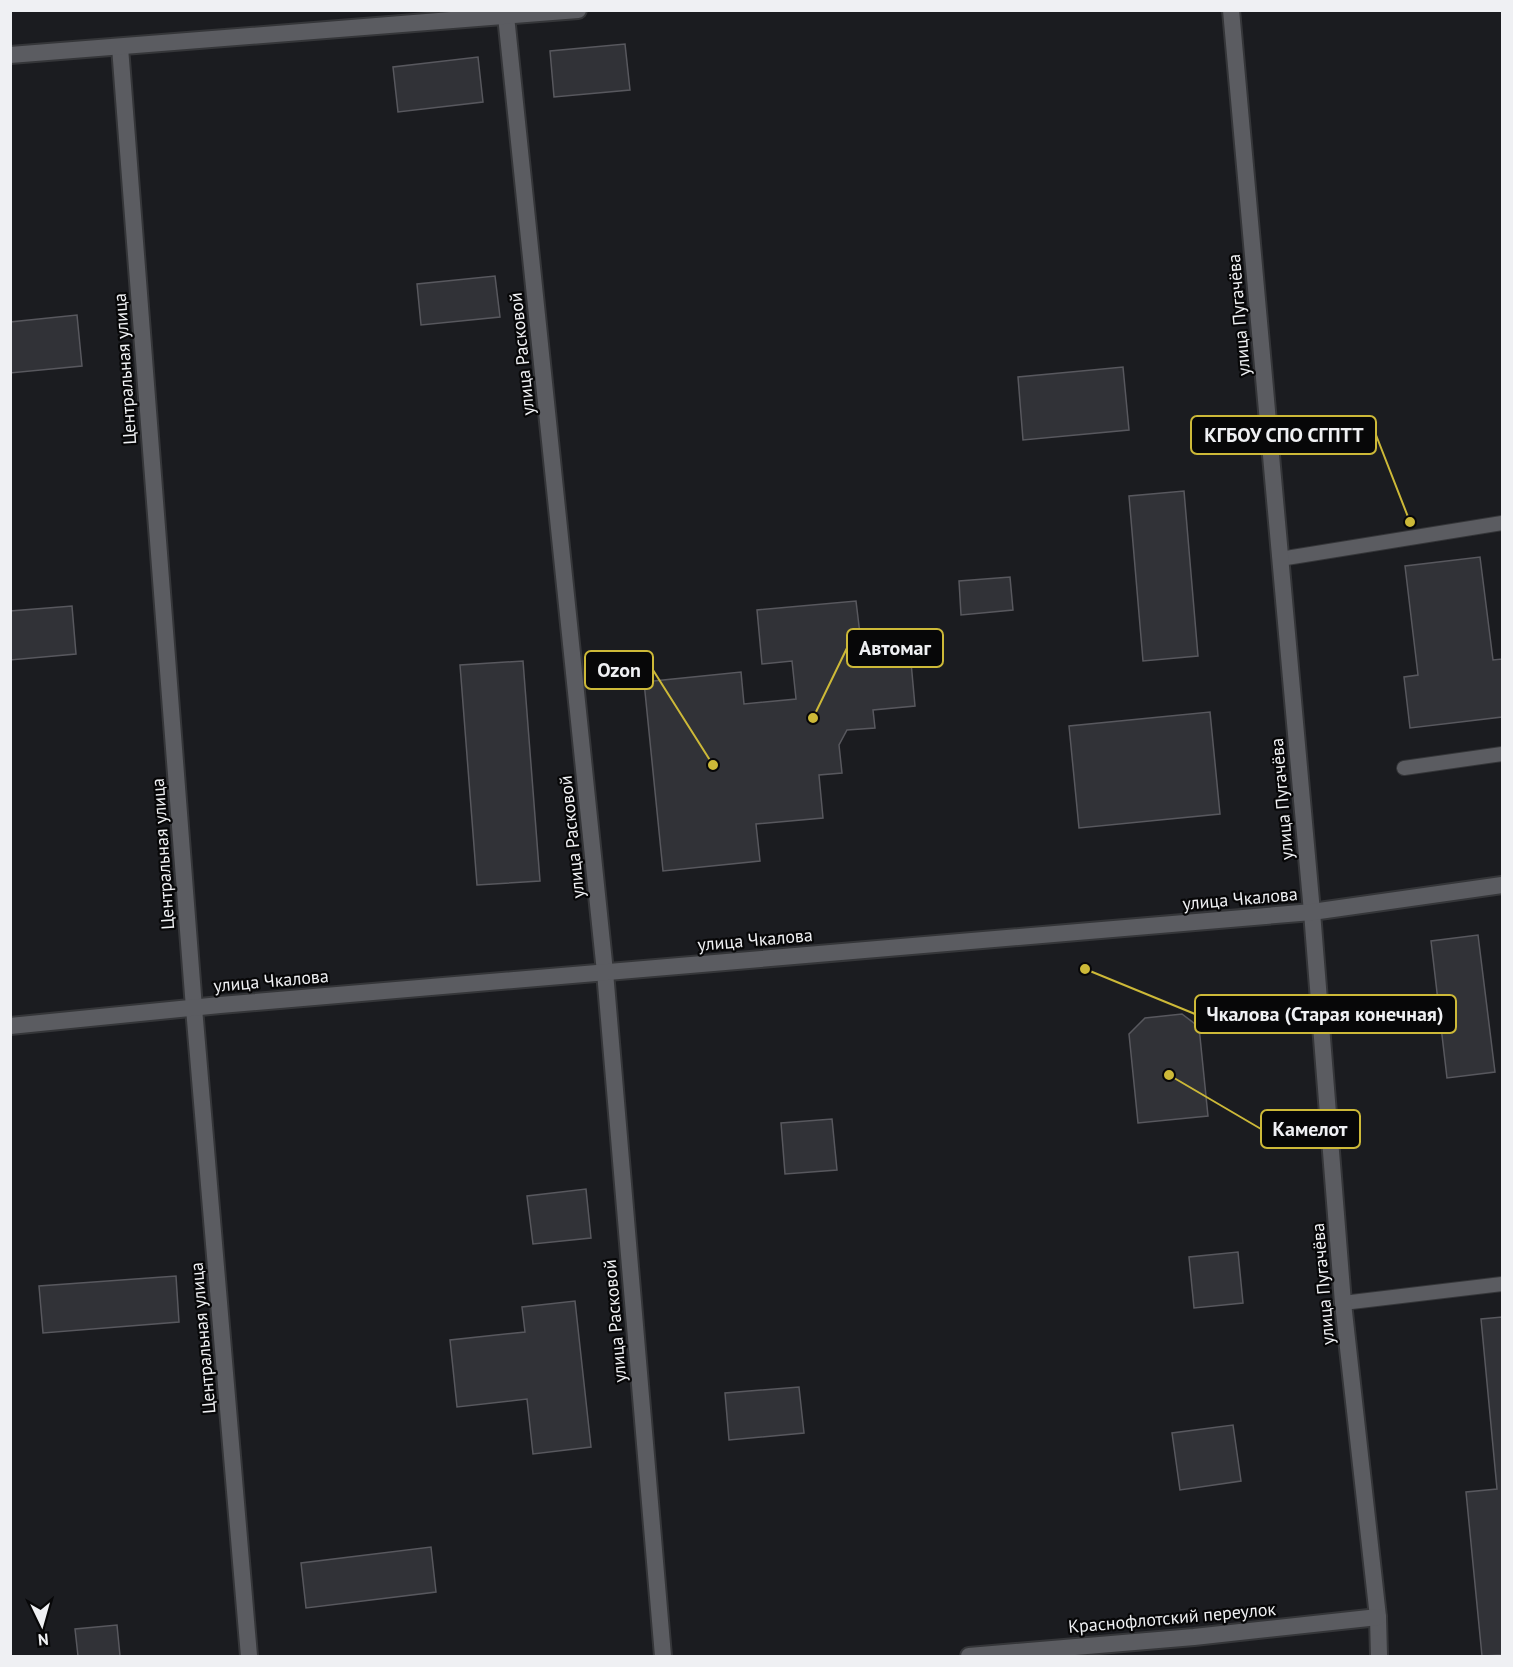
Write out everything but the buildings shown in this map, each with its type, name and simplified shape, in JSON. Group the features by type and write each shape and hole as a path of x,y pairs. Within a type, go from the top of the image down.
{"street":[{"path":"10,55 578,10"},
{"name":"улица Пугачёва","path":"1231,10 1312,912 1343,1303 1378,1617 1379,1656"},
{"name":"улица Расковой","path":"506,16 606,972 663,1656"},
{"name":"Центральная улица","path":"120,47 195,1008 249,1656"},
{"name":"улица Чкалова","path":"10,1026 606,972 1312,912 1503,885"},
{"name":"Краснофлотский переулок","path":"969,1656 1194,1637 1378,1617"}],"lane":[{"path":"1280,559 1503,523"},
{"path":"1404,768 1503,754"},
{"path":"1343,1303 1503,1284"}],"place":[{"name":"КГБОУ СПО СГПТТ","path":"1410,522"},
{"name":"Автомаг","path":"813,718"},
{"name":"Ozon","path":"713,765"},
{"name":"Чкалова (Старая конечная)","path":"1085,969"},
{"name":"Камелот","path":"1169,1075"}]}
